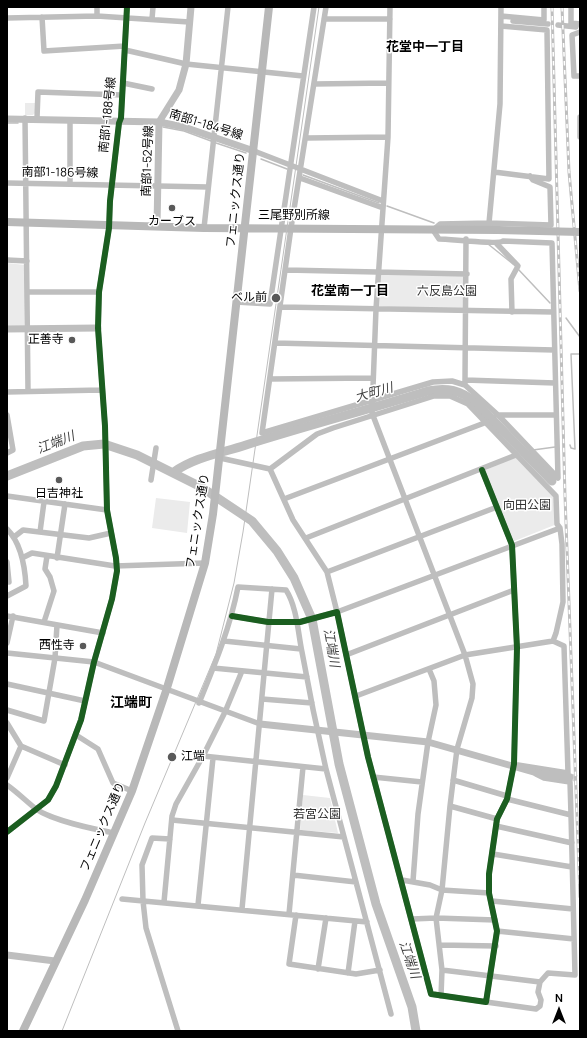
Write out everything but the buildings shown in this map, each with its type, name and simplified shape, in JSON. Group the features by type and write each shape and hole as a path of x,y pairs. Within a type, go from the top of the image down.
{"main road":[{"name":"フェニックス通り","path":"23,1031 85,900 132,791 166,691 205,563 220,458 236,302 270,7"},
{"name":"三尾野別所線","path":"7,222 204,228 580,232"}],"street":[{"path":"97,7 97,16"},
{"name":"南部1-188号線","path":"117,566 107,510 105,428 101,390 98,328 99,292 108,234 111,186 120,120 127,7"},
{"path":"152,19 153,7"},
{"name":"南部1-52号線","path":"157,226 159,122 179,90 186,64 191,7"},
{"path":"204,228 228,7"},
{"path":"236,302 270,304 314,7"},
{"path":"326,7 291,228 262,433 371,403 442,381 555,382"},
{"path":"390,7 388,137 378,272 371,403 372,414 465,655 473,684 472,698 457,750 442,890 436,918 442,970 441,996"},
{"path":"489,223 500,104 500,7"},
{"path":"501,18 544,20 544,7"},
{"path":"571,7 571,23 580,24"},
{"path":"7,18 97,16 189,22"},
{"path":"42,17 44,51 125,48 186,64 303,76"},
{"path":"501,18 548,24"},
{"path":"324,19 390,19"},
{"path":"558,25 580,27"},
{"path":"494,172 550,179 547,30 501,26"},
{"path":"580,32 572,35 574,76 580,76"},
{"path":"123,83 152,89"},
{"path":"314,84 388,83"},
{"path":"37,118 38,92 122,94"},
{"path":"580,117 580,137"},
{"path":"25,118 28,391"},
{"name":"南部1-184号線","path":"7,119 37,118 159,122 184,127 254,152"},
{"path":"70,120 70,184"},
{"path":"306,138 388,137"},
{"path":"254,152 383,200"},
{"path":"466,239 467,274 465,382 558,478 550,187 533,180 530,176"},
{"path":"300,178 383,208"},
{"name":"南部1-186号線","path":"7,183 208,187"},
{"path":"552,225 489,223 440,224 433,230 439,239 466,239 497,244 503,241 552,243"},
{"path":"497,244 518,266 511,279 512,312"},
{"path":"7,260 27,261"},
{"path":"286,270 467,274"},
{"path":"27,292 99,292"},
{"path":"281,307 376,308 466,312 553,312"},
{"path":"7,329 98,328"},
{"path":"275,343 374,346 466,346 554,350"},
{"path":"270,379 373,378"},
{"path":"7,392 101,390"},
{"path":"220,458 270,469 316,434 372,414 443,395 463,400 487,422 516,455 556,496 557,524 560,528 563,602 553,641"},
{"path":"496,414 556,415"},
{"path":"7,415 13,450 7,452"},
{"path":"284,499 487,422"},
{"path":"151,480 156,448"},
{"path":"306,538 482,470 516,455"},
{"path":"270,469 293,520 327,572 374,776 431,994 536,1008 540,1006 541,1000 538,992 540,982 548,973 575,975 570,782 544,778 534,772"},
{"path":"482,470 512,545 517,648 514,765 507,797 497,819 489,874 489,893 492,900 497,931 496,946 486,1002"},
{"path":"7,496 107,510"},
{"path":"40,532 44,502"},
{"path":"57,558 64,504"},
{"path":"327,572 497,507"},
{"path":"7,528 14,537 22,558 26,586 7,596"},
{"path":"232,616 268,622 298,622 335,612 560,528"},
{"path":"14,537 24,530 89,538 110,533"},
{"path":"22,558 32,553 117,566 205,563"},
{"path":"44,622 54,591 50,577 45,569 47,556"},
{"path":"7,562 9,582 7,582"},
{"path":"7,832 48,800 65,765 76,735 94,662 112,599 117,566"},
{"path":"199,703 224,641 232,616 238,587 286,590 290,596 298,622 301,649 312,702 320,730 326,769 391,1014"},
{"path":"242,909 251,828 272,589"},
{"path":"346,655 514,590"},
{"path":"7,643 10,616 103,633"},
{"path":"7,710 44,721 55,658 57,625"},
{"path":"224,641 301,649"},
{"path":"356,696 465,655 517,648 553,641 564,646 568,773 514,765"},
{"path":"7,653 94,662 166,691 260,724 356,733 428,742 514,765 534,772 570,777"},
{"path":"213,668 307,677"},
{"path":"412,881 422,782 428,742 436,705 434,681 429,669"},
{"path":"164,902 172,820 176,804 225,712 242,671"},
{"path":"7,684 85,700"},
{"path":"262,699 312,702"},
{"path":"7,723 21,746 65,765"},
{"path":"7,734 14,733"},
{"path":"76,735 98,749 113,783 132,791"},
{"path":"7,778 21,746"},
{"path":"202,756 326,769"},
{"path":"198,905 212,758"},
{"path":"289,914 298,833 303,767"},
{"path":"374,776 422,782"},
{"path":"453,780 571,815"},
{"path":"7,785 37,809 52,816 93,829 114,833"},
{"path":"450,806 497,819"},
{"path":"172,820 344,837"},
{"path":"496,826 572,843"},
{"path":"170,839 152,838 142,865 142,900 146,928 178,1031"},
{"path":"493,854 572,867"},
{"path":"293,875 356,882"},
{"path":"402,880 412,881 442,890 489,893"},
{"path":"122,899 242,909 367,922"},
{"path":"492,900 573,909"},
{"path":"296,915 289,964 356,974 380,970"},
{"path":"318,969 326,918"},
{"path":"412,919 436,918 495,920"},
{"path":"348,973 355,921"},
{"path":"497,931 574,939"},
{"path":"440,945 496,946"},
{"path":"7,955 55,961"},
{"path":"442,970 540,982"}],"green space":[{"path":"25,103 35,103 35,113 33,115 25,115"},
{"path":"7,263 25,265 24,326 7,326"},
{"name":"六反島公園","path":"380,274 464,276 464,309 379,306"},
{"name":"向田公園","path":"516,455 556,496 557,524 512,542 484,471"},
{"path":"156,498 190,502 187,533 152,528"},
{"name":"若宮公園","path":"303,795 330,798 338,833 300,830"}],"waterway":[{"path":"7,123 18,123"},
{"path":"163,127 184,131 211,141"},
{"path":"216,143 246,153"},
{"path":"261,159 287,169"},
{"path":"303,175 379,203"},
{"path":"387,206 434,223"},
{"path":"488,244 513,264"},
{"path":"518,269 550,303"},
{"path":"566,318 580,337"},
{"path":"570,445 571,448 575,449 571,354 580,354"},
{"name":"大町川","path":"174,472 182,467 209,456 428,391 441,389 459,392 476,403 552,481"},
{"name":"江端川","path":"7,476 83,446 104,444 137,455 201,487 252,521 277,551 294,578 312,619 339,764 376,904 412,1007 416,1031"},
{"path":"533,450 555,447"},
{"name":"大町川","path":"526,456 530,452"}],"tunnel":[{"path":"570,777 580,779"}],"tram line":[{"path":"62,1031 145,823 216,654 234,583 243,532 319,7"}],"railway":[{"path":"552,7 565,496 580,897"},
{"path":"562,7 569,172 580,291"}],"cycle path":[{"path":"7,832 48,800 56,786 81,720 94,662 112,599 117,571 107,510 105,426 98,328 99,292 109,228 110,201 119,123 121,118 127,7"},
{"path":"232,616 268,622 300,622 337,612 368,757 431,994 486,1002 497,931 489,893 489,874 497,819 507,799 514,764 517,648 512,545 482,470"}],"place":[{"name":"カーブス","path":"172,208"},
{"name":"ベル前","path":"276,298"},
{"name":"正善寺","path":"72,340"},
{"name":"日吉神社","path":"59,480"},
{"name":"西性寺","path":"83,646"},
{"name":"江端","path":"172,757"}],"district":[{"name":"花堂中一丁目","path":"425,47"},
{"name":"花堂南一丁目","path":"350,291"},
{"name":"江端町","path":"131,703"}]}
